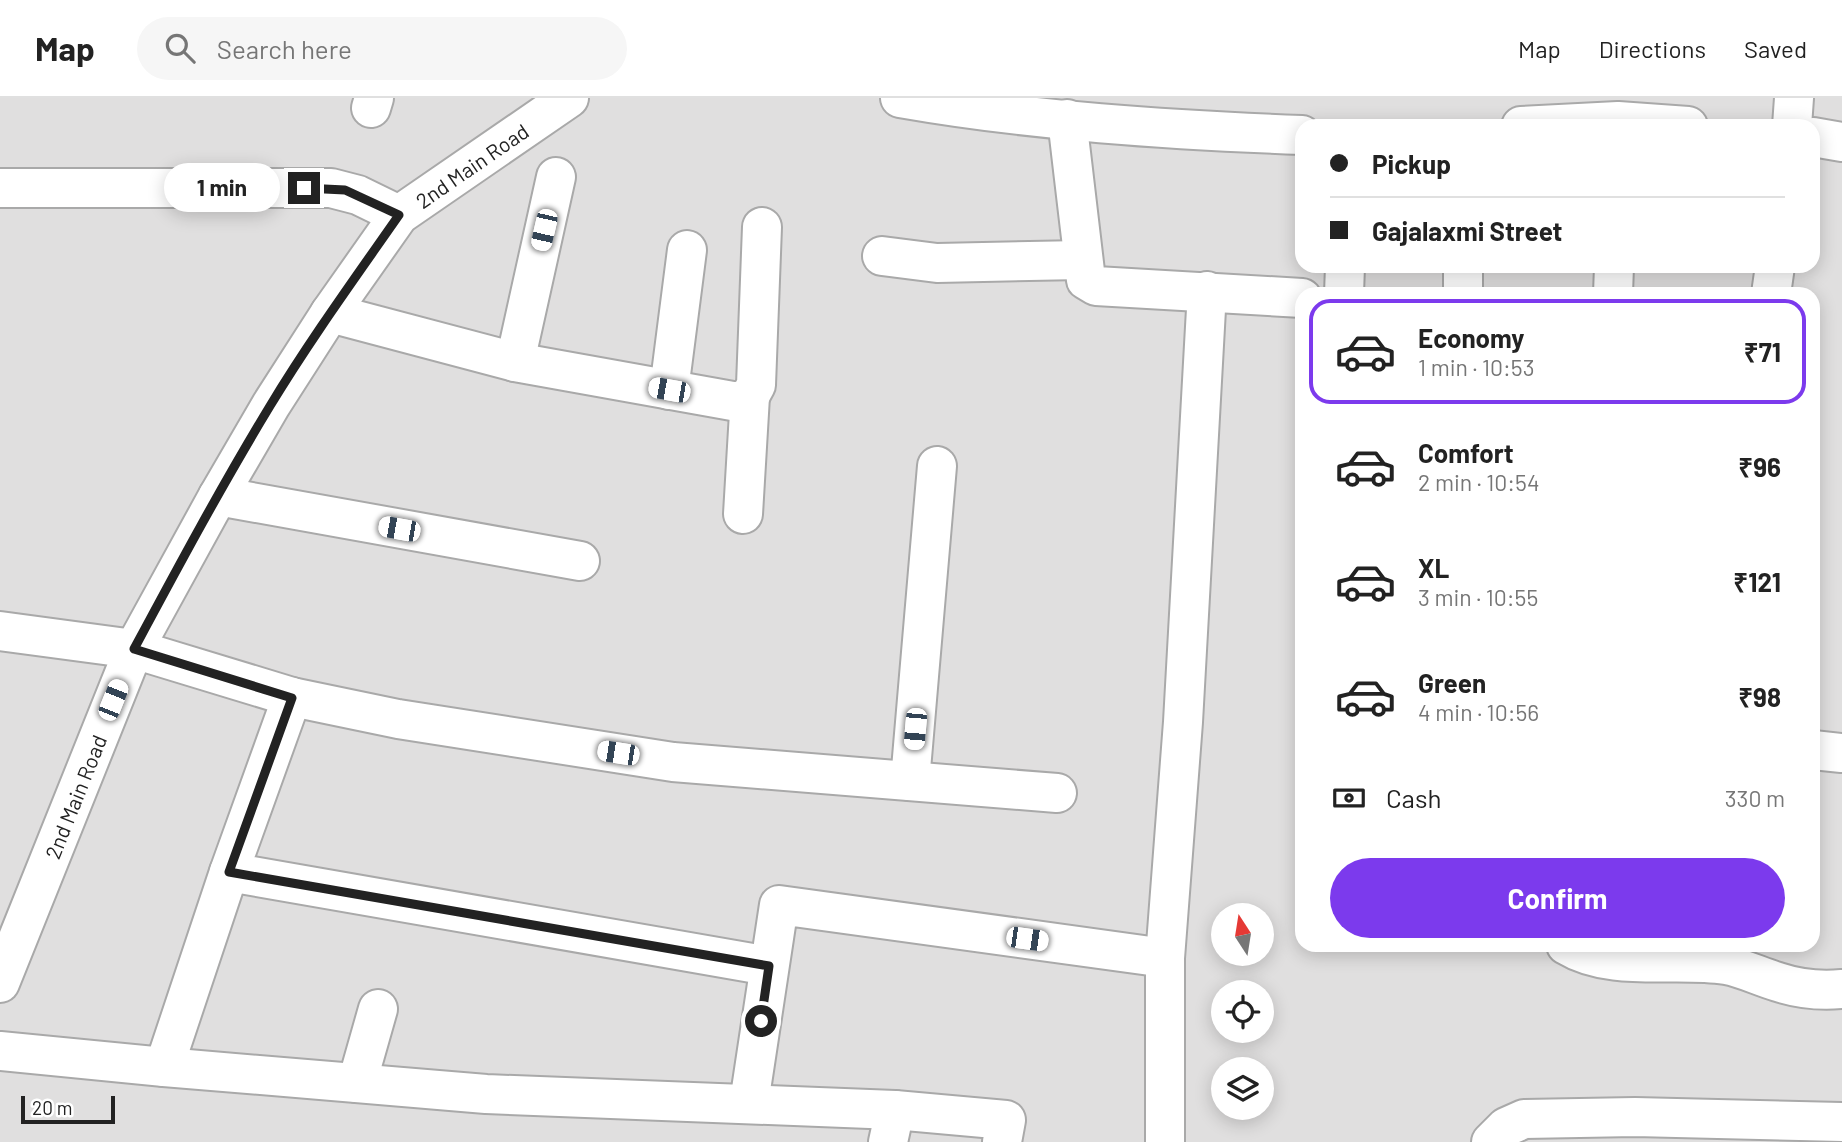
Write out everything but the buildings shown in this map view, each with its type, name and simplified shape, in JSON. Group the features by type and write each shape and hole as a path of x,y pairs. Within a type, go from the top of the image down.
{"street":[{"name":"2nd Main Road","path":"0,983 134,649 271,405 330,313 399,215 569,98"},
{"path":"900,98 943,106 1167,130 1295,135"},
{"path":"1792,119 1794,98"},
{"path":"1067,119 1086,280 1096,286 1295,297"},
{"path":"1820,138 1842,142"},
{"path":"515,362 556,177"},
{"path":"0,188 331,188 358,195 399,215"},
{"path":"743,514 750,396 756,384 762,227"},
{"path":"669,390 687,250"},
{"path":"882,256 937,263 1082,260"},
{"path":"1165,1142 1165,958 1183,722 1207,291"},
{"path":"330,313 515,362 738,402 750,396"},
{"path":"911,781 937,466"},
{"path":"218,496 580,561"},
{"path":"0,631 134,649 292,698 398,719 673,762 1057,793"},
{"path":"164,1067 229,872 292,698"},
{"path":"1820,751 1842,753"},
{"path":"229,872 769,966"},
{"path":"749,1103 779,905 1165,958"},
{"path":"1580,952 1617,961 1727,965 1780,983 1821,991 1842,989"},
{"path":"357,1083 378,1009"},
{"path":"0,1051 486,1094 749,1103 891,1126 1006,1120 1002,1142"},
{"path":"1492,1142 1506,1127 1524,1119 1636,1129 1842,1122"}],"shaded area":[{"path":"0,98 1842,98 1842,1142 0,1142"}],"route":[{"path":"304,188 345,190 399,215 330,313 271,405 134,649 292,698 229,872 769,966 761,1021"}]}
